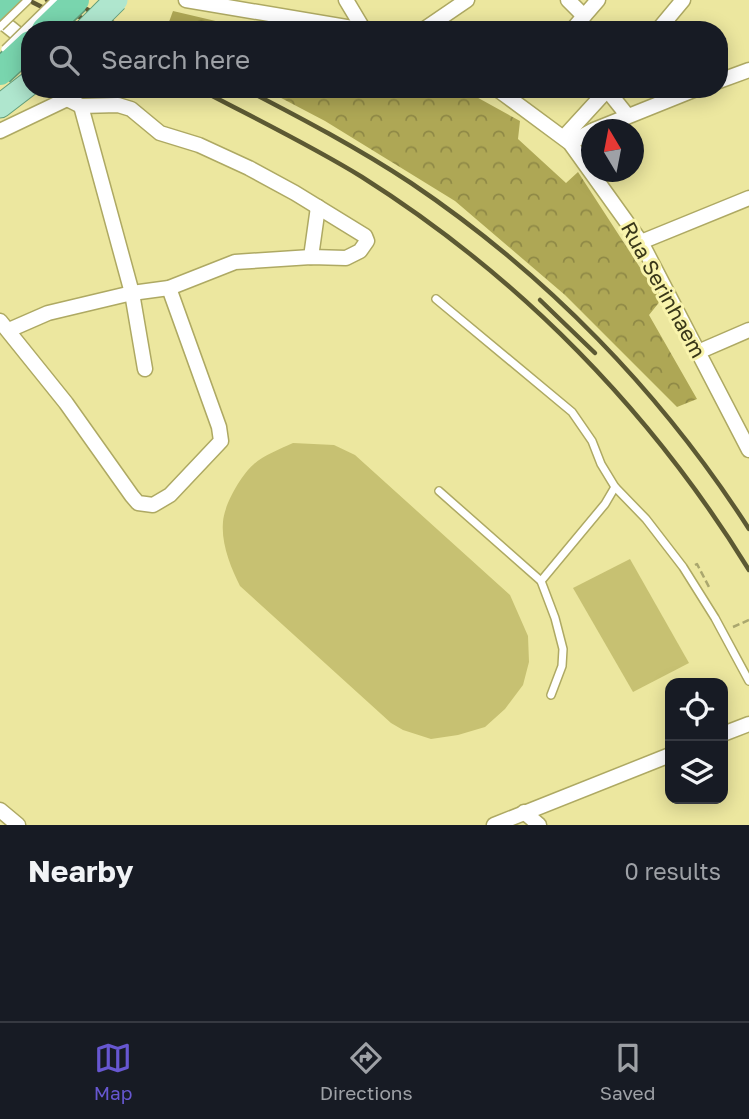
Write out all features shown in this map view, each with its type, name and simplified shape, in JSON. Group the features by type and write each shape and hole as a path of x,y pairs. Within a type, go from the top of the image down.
{"highway":[{"path":"0,8 9,0"},
{"path":"54,21 76,0"},
{"path":"0,72 21,52"}],"main road":[{"path":"95,21 116,0"},
{"path":"0,106 21,90"}],"street":[{"path":"186,0 311,21"},
{"path":"436,21 467,0"},
{"path":"568,0 584,16"},
{"path":"580,21 598,0"},
{"path":"666,21 684,0"},
{"path":"353,3 360,21"},
{"path":"0,20 21,37"},
{"path":"728,77 749,69"},
{"path":"0,131 58,98"},
{"path":"70,98 81,106 118,106 131,109 160,133 206,147 284,186 365,236 366,243 360,251 346,258 311,257 235,262 169,288 132,293 5,326 66,403 138,503 153,505 221,442 219,427 169,288"},
{"name":"Rua Serinhaem","path":"520,98 567,140 641,242 749,450"},
{"path":"567,140 601,98"},
{"path":"614,98 627,115"},
{"path":"618,119 672,98"},
{"path":"81,106 132,293 145,369"},
{"path":"567,140 581,135"},
{"path":"641,242 749,198"},
{"path":"311,257 318,208"},
{"path":"698,352 749,330"},
{"path":"728,732 749,724"},
{"path":"494,825 665,757"},
{"path":"0,810 18,825"},
{"path":"524,812 538,825"}],"lane":[{"path":"0,27 28,0"},
{"path":"34,21 55,0"},
{"path":"0,55 21,34"},
{"path":"436,299 572,412 592,441 601,464 615,487 646,519 683,567 715,618 749,681"},
{"path":"541,581 605,504 615,487"},
{"path":"439,491 541,581 563,649 562,666 551,695"}],"path":[{"path":"731,628 749,620"}],"green space":[{"path":"173,11 216,21 169,21"},
{"path":"281,98 478,98 520,121 518,139 566,183 578,172 581,182 584,182 661,300 649,315 697,399 677,407 565,295 455,201 325,121"}],"shaded area":[{"path":"293,443 334,445 355,455 510,595 528,636 529,662 523,685 505,709 485,727 431,739 403,730 391,723 240,586 225,547 223,522 226,507 239,483 254,464"},
{"path":"630,559 689,663 633,692 573,588"}],"railway":[{"path":"28,0 54,13"},
{"path":"47,0 88,21"},
{"path":"69,0 110,21"},
{"path":"216,98 362,177 420,216 528,303 578,351 625,402 711,512 749,570"},
{"path":"262,98 411,183 461,218 554,296 639,383 715,479 749,529"},
{"path":"540,300 595,353"}]}
